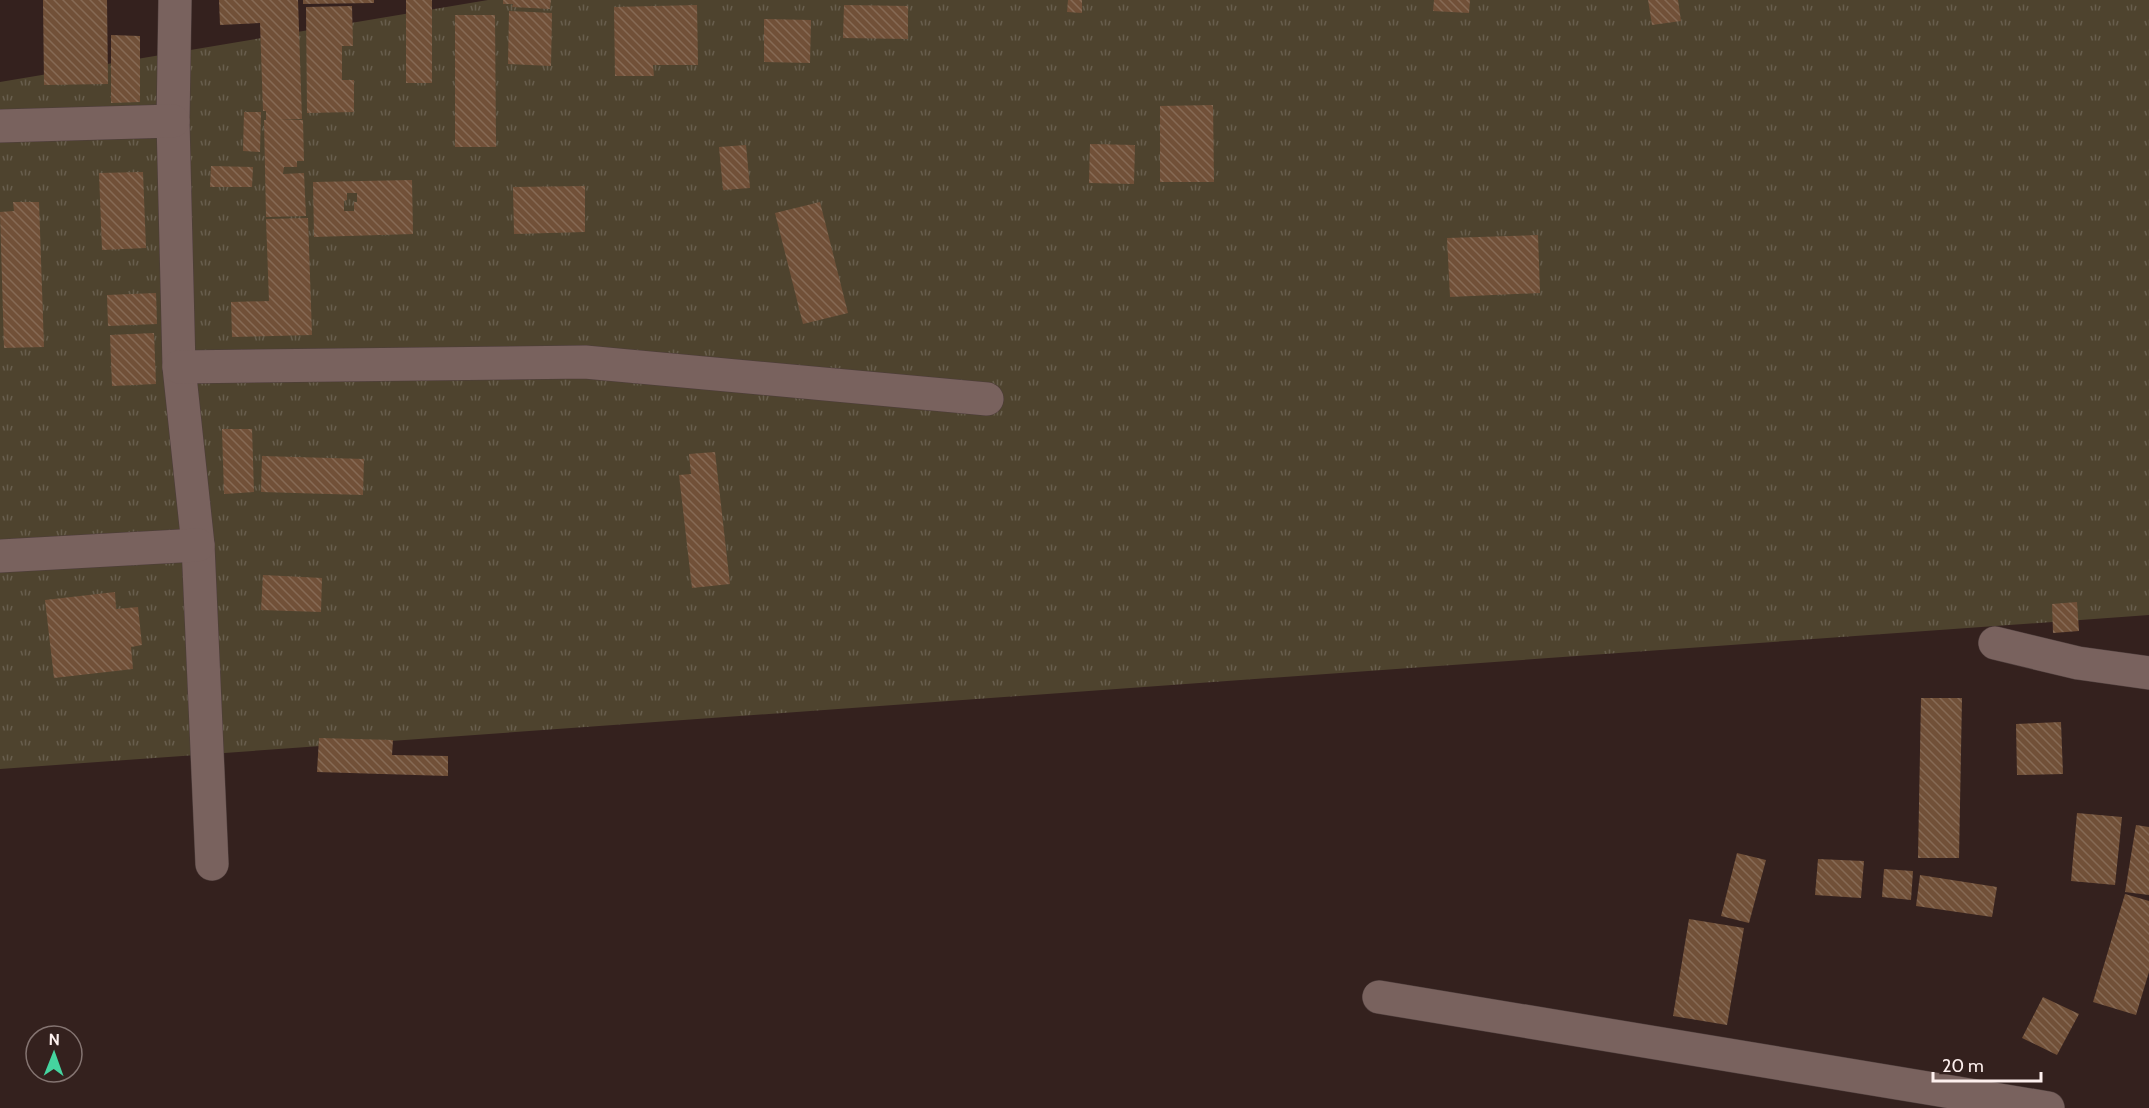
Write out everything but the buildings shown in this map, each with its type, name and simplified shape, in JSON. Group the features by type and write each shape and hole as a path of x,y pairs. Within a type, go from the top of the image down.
{"street":[{"path":"175,0 173,121 179,367 198,545 212,864"},
{"path":"0,126 173,121"},
{"path":"179,367 585,362 987,399"},
{"path":"0,556 198,545"},
{"path":"1995,643 2078,663 2149,673"},
{"path":"1379,997 2048,1108"}],"green space":[{"path":"488,0 2149,0 2149,615 0,769 0,82"}]}
